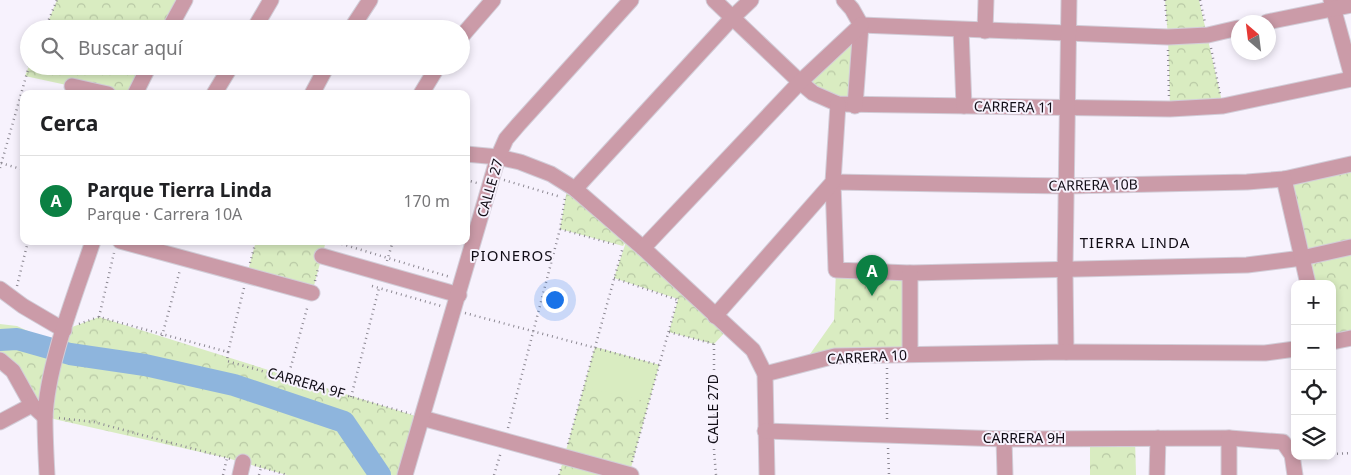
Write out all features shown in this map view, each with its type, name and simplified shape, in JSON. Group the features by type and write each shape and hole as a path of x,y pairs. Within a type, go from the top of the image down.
{"street":[{"path":"174,20 185,0"},
{"path":"259,20 271,0"},
{"path":"357,20 370,0"},
{"path":"470,27 493,0"},
{"name":"CALLE 27","path":"405,475 498,157 506,140 631,0"},
{"name":"CARRERA 11","path":"714,0 813,93 838,104 855,106 1170,109 1223,106 1351,79"},
{"path":"569,190 732,17 752,0"},
{"path":"844,0 852,9 860,25 855,106"},
{"path":"985,31 986,0"},
{"path":"1066,352 1066,107 1069,0"},
{"path":"1332,4 1351,73"},
{"path":"1276,20 1332,4 1351,5"},
{"path":"643,248 800,82 860,25 1168,37 1208,35 1231,30"},
{"path":"961,30 964,106"},
{"path":"137,90 145,75"},
{"path":"216,90 226,75"},
{"path":"314,90 322,75"},
{"path":"423,90 433,75"},
{"path":"72,86 90,90"},
{"path":"838,104 833,182 836,270 910,273 1247,265 1302,258 1351,246"},
{"path":"470,154 498,157 535,168 569,190 626,240 643,248 680,293 714,316 753,350 764,374 767,475"},
{"name":"CARRERA 10B","path":"833,182 1067,186 1247,182 1284,179 1351,164"},
{"path":"1284,179 1307,280"},
{"path":"714,316 833,182"},
{"path":"47,475 45,417 54,370 63,332 92,245"},
{"path":"118,246 184,258 312,293"},
{"path":"320,263 461,288"},
{"path":"910,273 910,354"},
{"path":"0,289 63,332"},
{"path":"1336,341 1351,338"},
{"name":"CARRERA 10","path":"764,374 835,356 1066,352 1265,353 1291,350"},
{"path":"0,360 12,371 32,406 45,417"},
{"path":"0,422 32,406"},
{"path":"422,418 505,439 630,475"},
{"name":"CARRERA 9H","path":"765,431 1004,439 1229,438 1284,442 1292,455 1295,475"},
{"path":"1157,475 1158,438"},
{"path":"1229,438 1229,475"},
{"path":"1004,439 1004,475"}],"path":[{"path":"49,20 57,0"},
{"path":"1165,0 1170,109"},
{"path":"1200,0 1223,106"},
{"path":"22,90 26,75"},
{"path":"0,168 20,97"},
{"path":"1,162 20,169"},
{"path":"493,177 569,190 494,475"},
{"path":"559,475 626,240 560,229"},
{"path":"14,300 27,245"},
{"path":"228,352 255,245"},
{"path":"343,245 461,288"},
{"path":"63,332 99,317 118,246"},
{"path":"162,336 184,258"},
{"path":"320,263 327,272"},
{"path":"288,377 320,263"},
{"path":"614,278 680,293 630,475"},
{"path":"370,285 659,366"},
{"path":"351,397 379,288"},
{"name":"CARRERA 9F","path":"99,317 162,336 228,352 227,361 288,377 422,418"},
{"name":"CALLE 27D","path":"669,332 714,344 714,451 716,475"},
{"path":"887,354 889,475"},
{"path":"45,417 94,422 227,458 241,469 261,467 287,475"},
{"path":"1336,454 1351,453"},
{"path":"223,475 227,458"},
{"path":"259,475 261,467"}],"green space":[{"path":"57,0 185,0 174,20 49,20"},
{"path":"1165,0 1199,0 1223,106 1170,109"},
{"path":"861,25 855,106 803,82"},
{"path":"144,75 137,90 90,90 25,76"},
{"path":"1351,164 1351,338 1336,341 1336,280 1307,280 1284,179"},
{"path":"568,184 729,328 714,344 669,332 678,299 614,278 626,242 623,246 560,229"},
{"path":"255,245 325,245 312,293 247,274"},
{"path":"836,270 910,273 910,354 803,364 834,320"},
{"path":"99,317 422,418 406,475 287,475 227,458 45,417 0,361 0,324 17,326 52,342 64,330"},
{"path":"595,347 659,365 629,475 559,475"},
{"path":"595,347 659,365 649,402 584,387"},
{"path":"1135,438 1136,475 1090,475 1090,439"}],"waterway":[{"path":"0,340 17,339 70,354 145,365 234,385 344,422 380,475"}],"place":[{"name":"Parque Tierra Linda","path":"872,296"}],"district":[{"name":"TIERRA LINDA","path":"1135,243"},
{"name":"PIONEROS","path":"512,256"}]}
